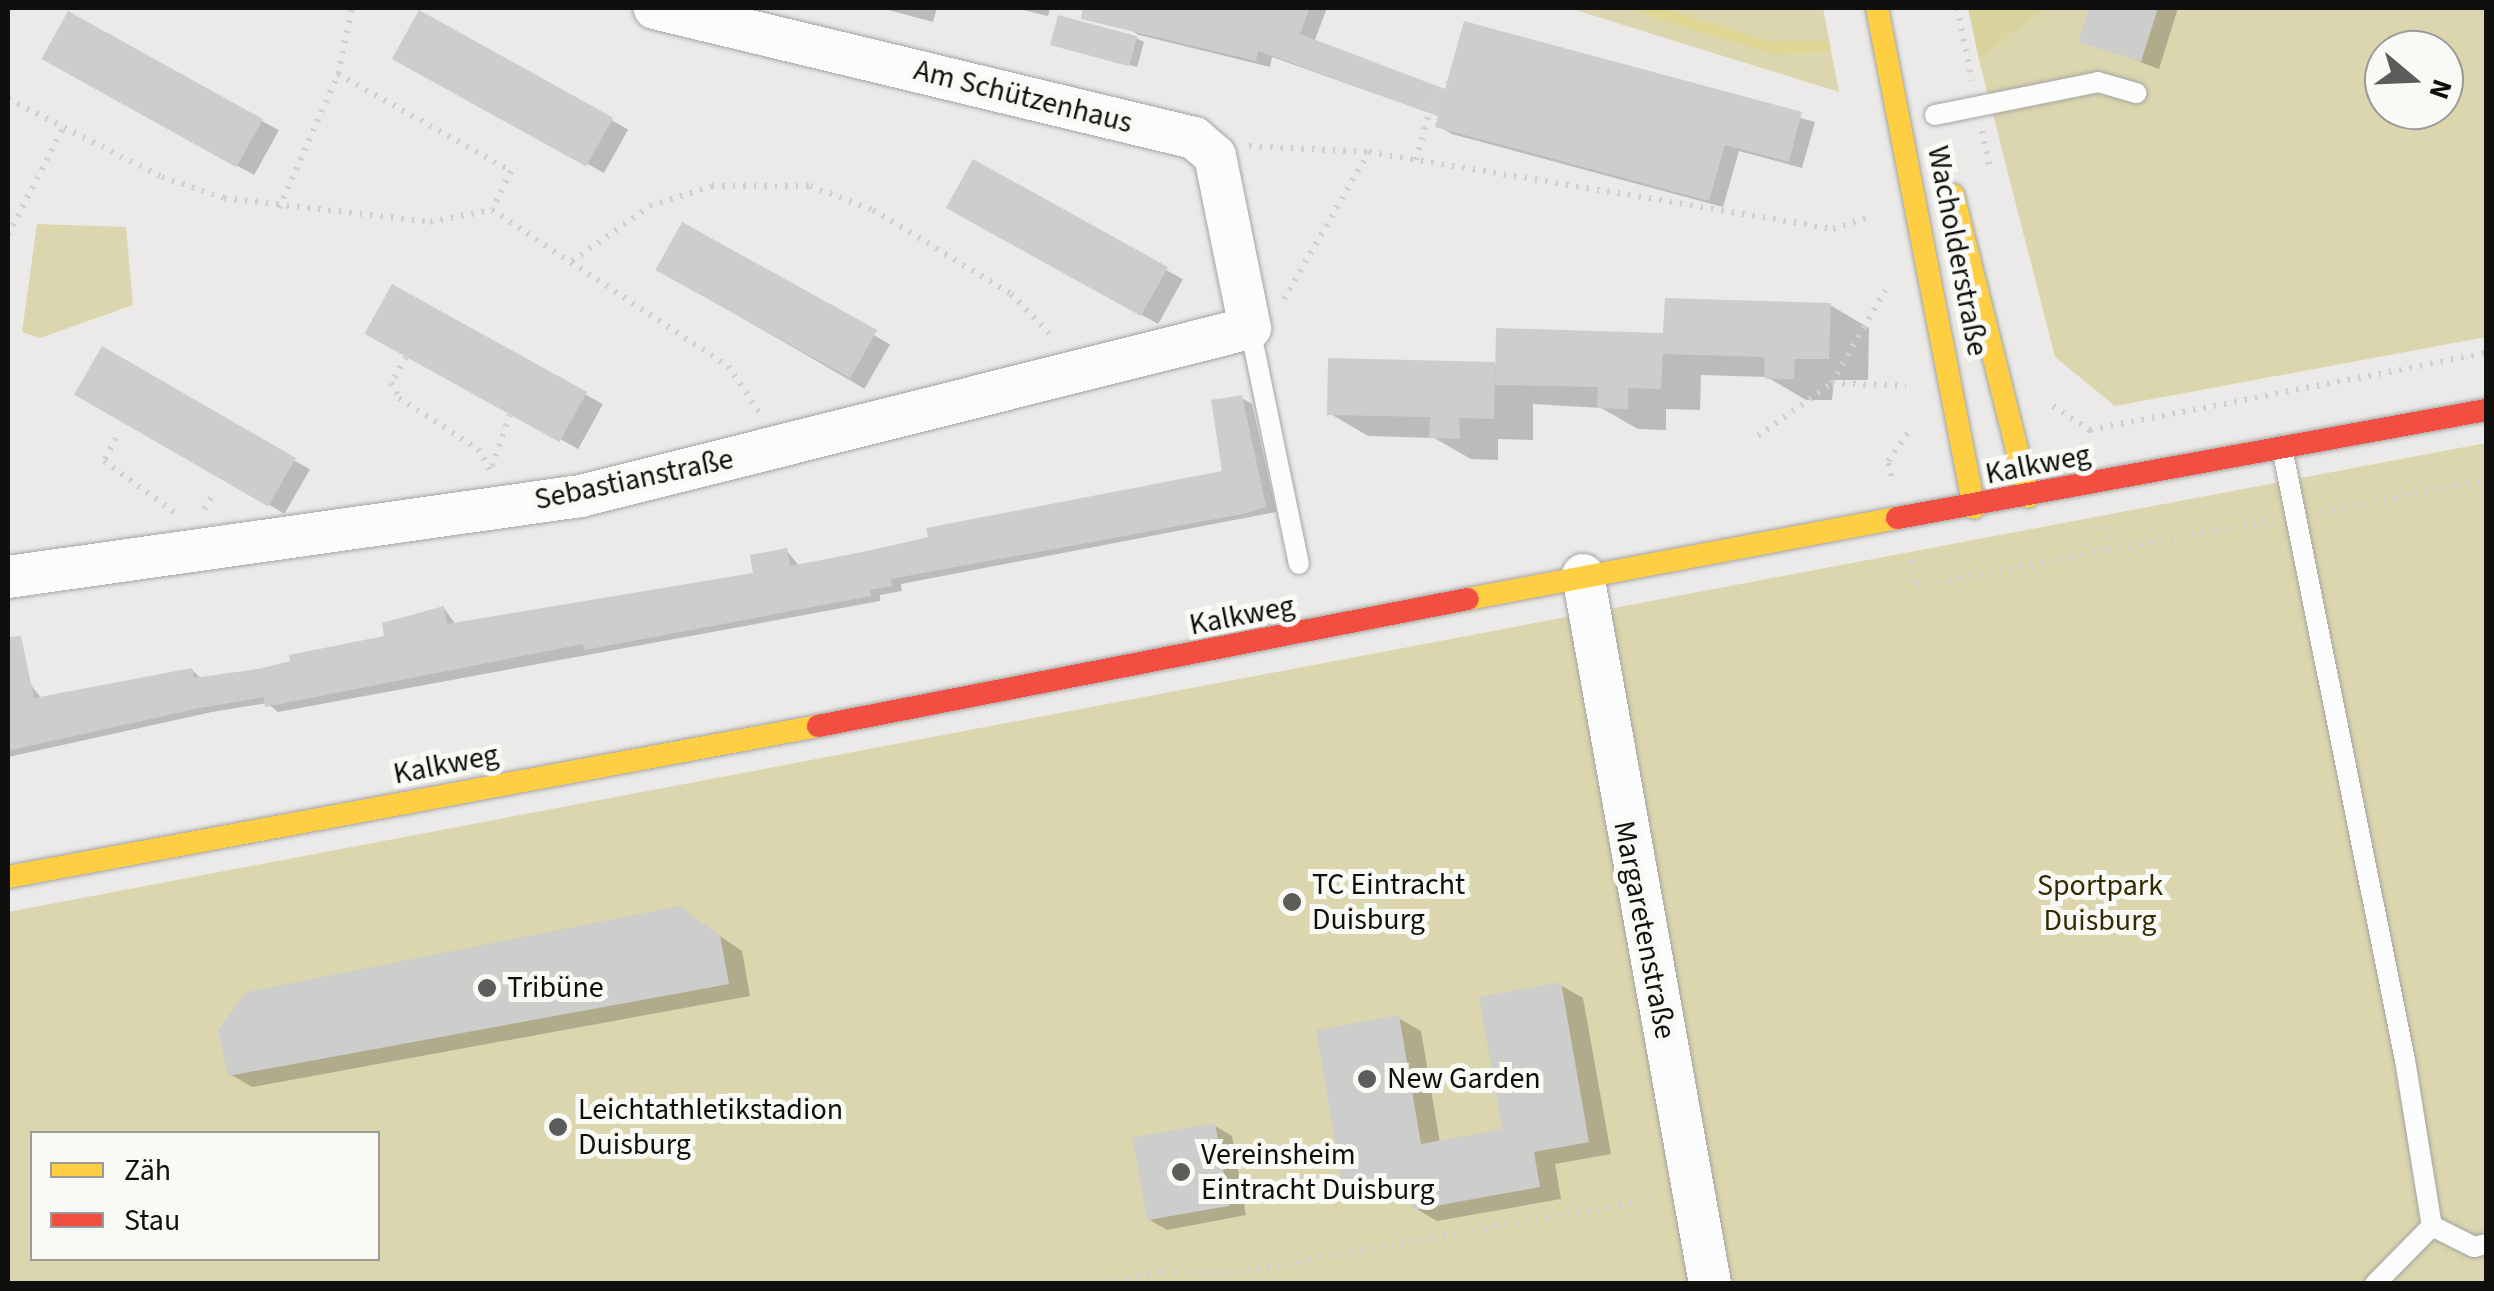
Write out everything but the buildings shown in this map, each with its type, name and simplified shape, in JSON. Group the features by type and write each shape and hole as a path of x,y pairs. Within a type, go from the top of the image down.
{"street":[{"name":"Am Schützenhaus","path":"654,8 1194,138 1215,156"},
{"name":"Wacholderstraße","path":"1876,8 1974,508"},
{"path":"1215,156 1250,328"},
{"name":"Wacholderstraße","path":"1948,170 2029,498"},
{"name":"Sebastianstraße","path":"8,577 198,550 496,487 582,496 1250,328"},
{"name":"Kalkweg","path":"8,877 1256,644 1583,575 2029,498 2486,410"},
{"name":"Margaretenstraße","path":"1583,575 1710,1284"}],"lane":[{"path":"1936,115 2098,82 2136,93"},
{"path":"1250,328 1299,564"},
{"path":"2282,448 2406,1060 2432,1226"},
{"path":"2432,1226 2474,1247 2486,1244"},
{"path":"2374,1284 2432,1226"}],"path":[{"path":"279,208 338,74 352,8"},
{"path":"338,74 512,171 492,210"},
{"path":"1416,160 1433,99 1448,83"},
{"path":"8,99 162,177 279,208 430,222 492,210 728,366 756,402 774,449"},
{"path":"8,235 63,128"},
{"path":"1215,156 1246,146 1369,152 1833,229 1874,216"},
{"path":"1250,328 1273,318 1369,152"},
{"path":"572,261 650,206 712,186 810,186 873,210 1011,294 1050,330 1067,374"},
{"path":"1758,436 1832,384 1887,287"},
{"path":"2090,430 2486,353"},
{"path":"406,356 392,382 399,398 478,449 496,487"},
{"path":"1832,384 1906,386"},
{"path":"496,487 510,415"},
{"path":"116,438 104,461 193,527 198,550"},
{"path":"1095,1284 1162,1272 1236,1273 1692,1192"}],"green space":[{"path":"1569,8 1823,8 1839,92"},
{"path":"2046,8 2486,8 2486,337 2115,406 2055,357 1979,60"},
{"path":"37,224 126,227 133,305 40,338 22,332"},
{"name":"Sportpark Duisburg","path":"2486,443 2486,1283 8,1283 8,912"}],"shaded area":[{"path":"1968,8 2046,8 1979,60"}],"waterway":[{"path":"1644,8 1769,47 1823,46"}],"traffic: slow":[{"path":"1877,8 1974,508"},
{"path":"1953,195 2029,497"},
{"path":"1468,599 1897,518"},
{"path":"8,877 818,726"}],"traffic: jam":[{"path":"1897,518 2486,410"},
{"path":"818,726 1468,599"}],"place":[{"name":"TC Eintracht Duisburg","path":"1292,902"},
{"name":"Tribüne","path":"487,988"},
{"name":"New Garden","path":"1367,1079"},
{"name":"Leichtathletikstadion Duisburg","path":"558,1127"},
{"name":"Vereinsheim Eintracht Duisburg","path":"1181,1172"}]}
